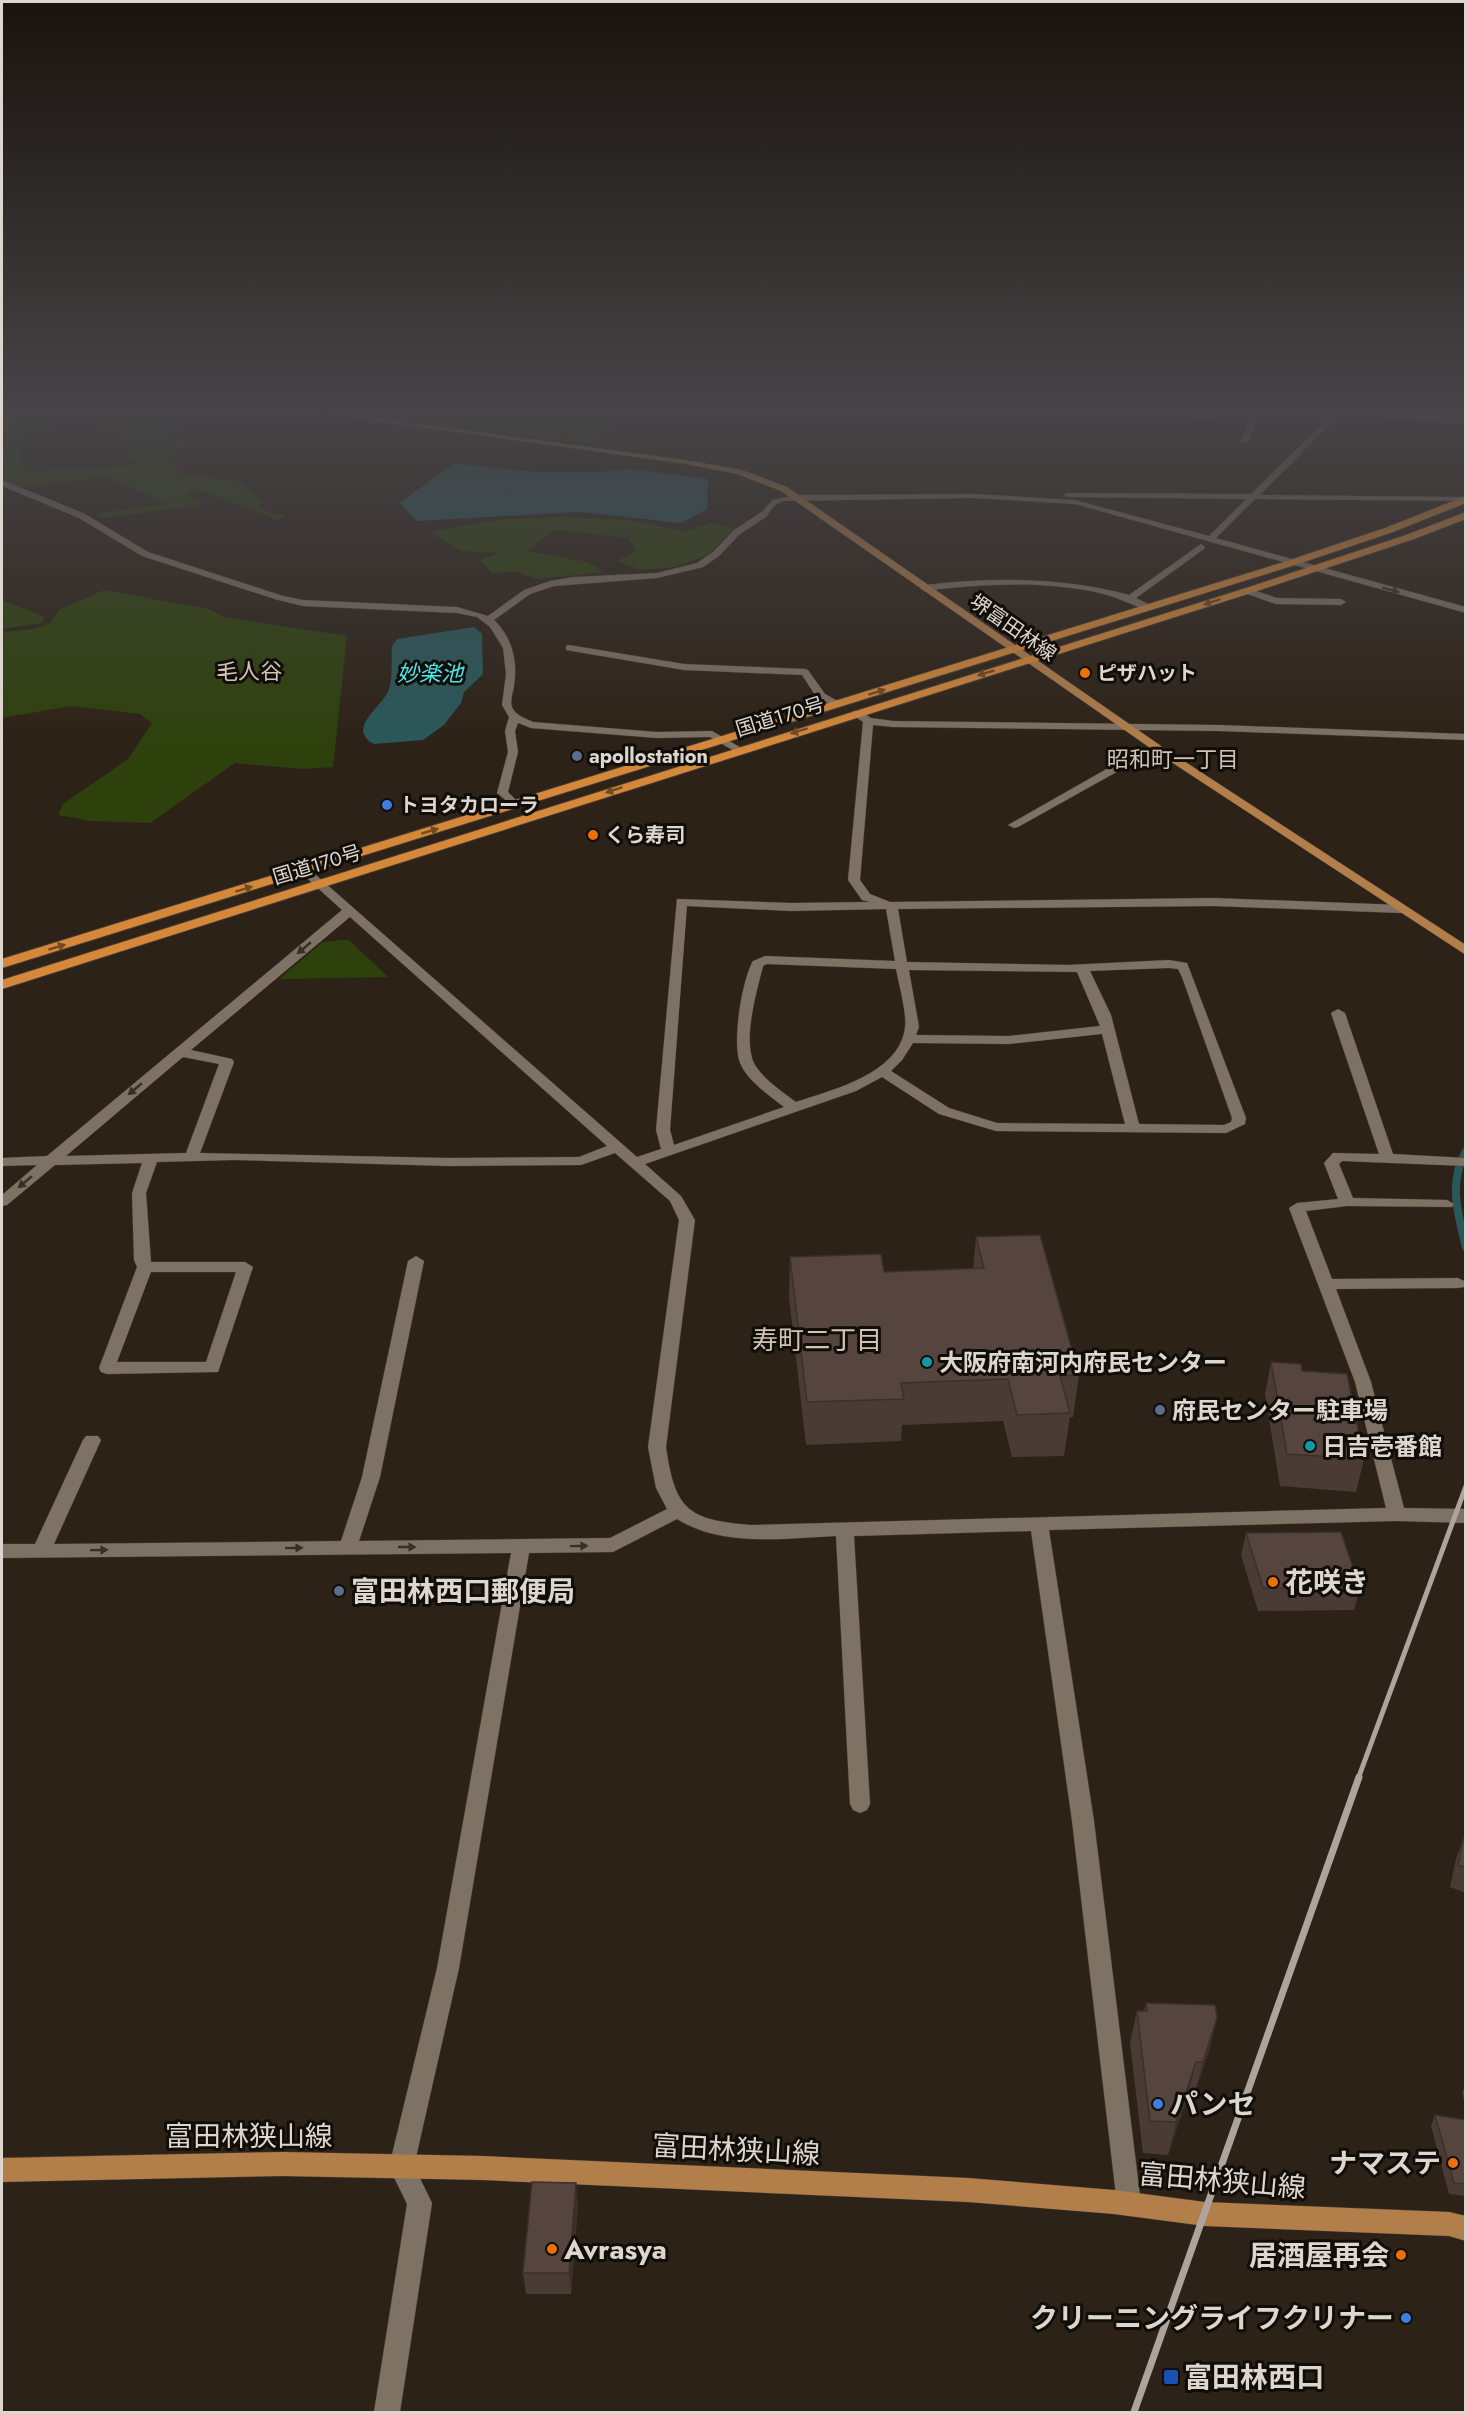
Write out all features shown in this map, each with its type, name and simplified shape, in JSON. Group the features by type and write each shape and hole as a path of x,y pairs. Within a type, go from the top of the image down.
{"highway":[{"name":"国道170号","path":"2,964 1291,563 1412,521"},
{"name":"国道170号","path":"2,985 740,750 862,717 1028,660 1314,569 1450,521"}],"main road":[{"name":"堺富田林線","path":"829,521 1160,750 1466,951"},
{"name":"富田林狭山線","path":"2,2170 284,2164 483,2168 968,2190 1130,2204 1205,2214 1449,2224 1466,2229"}],"street":[{"path":"90,521 145,554 281,598 303,603 457,610 482,615 494,624 507,644 511,673 506,691 507,707 514,718 531,725 657,735 712,734 740,750"},
{"path":"488,620 531,590 551,584 576,580 642,579 674,573 702,564 718,555 731,536 754,521"},
{"path":"1141,521 1466,610"},
{"path":"1210,540 1229,521"},
{"path":"1166,538 1337,586"},
{"path":"1132,597 1201,547"},
{"path":"924,588 957,583 1000,582 1107,591 1132,597 1147,607"},
{"path":"1247,591 1276,601 1341,602"},
{"path":"1439,603 1466,604"},
{"path":"1443,615 1466,621"},
{"path":"569,648 684,667 805,672 821,696 838,704"},
{"path":"892,907 866,897 854,880 862,717 1130,729 1219,728 1466,737"},
{"path":"514,718 510,731 513,752 502,794 515,805"},
{"path":"1014,825 1144,752 1160,750"},
{"path":"304,870 676,1199 687,1220 657,1447 660,1479 678,1511 686,1518 715,1530 751,1532 1397,1514 1466,1516"},
{"path":"669,1151 663,1130 681,902 770,907 892,907 1095,902 1214,902 1401,909"},
{"path":"635,1163 851,1088 883,1072 900,1055 909,1039 910,1015 892,907"},
{"path":"2,1202 349,910"},
{"path":"794,1108 756,1075 743,1054 757,964 765,960 1082,969 1169,964 1183,966 1239,1118 1238,1124 1226,1129 1015,1129 978,1124 944,1111 883,1072"},
{"path":"1082,969 1098,999 1108,1029 1120,1086 1133,1128"},
{"path":"1338,1013 1388,1157"},
{"path":"909,1039 1006,1042 1108,1029"},
{"path":"180,1052 227,1062 190,1158"},
{"path":"2,1162 256,1156 448,1162 581,1161 617,1147"},
{"path":"1347,1202 1331,1163 1338,1156 1459,1161"},
{"path":"145,1267 141,1260 139,1193 151,1159"},
{"path":"1397,1514 1363,1382 1297,1208 1347,1202 1447,1204"},
{"path":"348,1548 371,1477 416,1262"},
{"path":"145,1267 244,1267 212,1368 107,1368 145,1267"},
{"path":"1326,1284 1458,1283"},
{"path":"40,1551 92,1440"},
{"path":"2,1551 613,1545 678,1511"},
{"path":"1039,1524 1083,1821 1130,2204"},
{"path":"845,1530 860,1804"},
{"path":"387,2412 420,2203 401,2167 448,1968 521,1546"}],"green space":[{"path":"494,521 633,521 685,532 711,523 734,528 707,555 674,567 640,570 617,561 637,550 628,538 555,530 526,551 587,562 605,572 538,579 516,572 492,573 480,560 499,553 462,551 429,532"},
{"path":"104,590 209,609 224,617 347,636 333,767 302,769 235,763 150,823 91,821 58,815 63,804 128,759 152,723 140,714 71,706 2,718 2,632 34,629 50,623 59,610"},
{"path":"2,600 45,617 42,623 2,629"},
{"path":"349,940 388,977 279,979 323,942"}],"water":[{"path":"659,521 685,521 681,523"},
{"name":"妙楽池","path":"474,627 482,634 483,674 464,692 461,703 444,725 423,740 374,744 366,738 363,731 365,724 389,689 392,646 397,639"}],"building":[{"name":"大阪府南河内府民センター","path":"1040,1235 1079,1375 1060,1376 1070,1413 1017,1415 1008,1379 901,1383 904,1399 807,1402 790,1257 881,1254 884,1272 984,1268 976,1237"},
{"path":"1271,1362 1301,1364 1302,1371 1347,1374 1364,1459 1287,1454"},
{"path":"1341,1532 1360,1588 1263,1588 1246,1533"},
{"path":"1464,1837 1466,1837 1466,1868 1458,1865"},
{"name":"パンセ","path":"1146,2003 1215,2005 1217,2018 1203,2062 1196,2062 1176,2122 1150,2121 1137,2011 1147,2011"},
{"name":"ナマステ","path":"1435,2115 1466,2120 1466,2184 1454,2183"},
{"name":"Avrasya","path":"532,2182 576,2183 569,2273 523,2273"}],"waterway":[{"path":"1466,1151 1457,1175 1456,1187 1456,1199 1466,1247"}],"railway":[{"path":"1358,1779 1466,1486"},
{"path":"1134,2412 1359,1777"}],"place":[{"name":"ピザハット","path":"1085,673"},
{"name":"apollostation","path":"577,756"},
{"name":"トヨタカローラ","path":"387,805"},
{"name":"くら寿司","path":"593,835"},
{"name":"大阪府南河内府民センター","path":"927,1362"},
{"name":"府民センター駐車場","path":"1160,1410"},
{"name":"日吉壱番館","path":"1310,1446"},
{"name":"花咲き","path":"1273,1582"},
{"name":"富田林西口郵便局","path":"339,1591"},
{"name":"パンセ","path":"1158,2104"},
{"name":"ナマステ","path":"1453,2163"},
{"name":"Avrasya","path":"552,2249"},
{"name":"居酒屋再会","path":"1401,2255"},
{"name":"クリーニングライフクリナー","path":"1406,2318"},
{"name":"富田林西口","path":"1171,2377"}],"district":[{"name":"毛人谷","path":"249,671"},
{"name":"昭和町一丁目","path":"1173,759"},
{"name":"寿町二丁目","path":"817,1340"}]}
